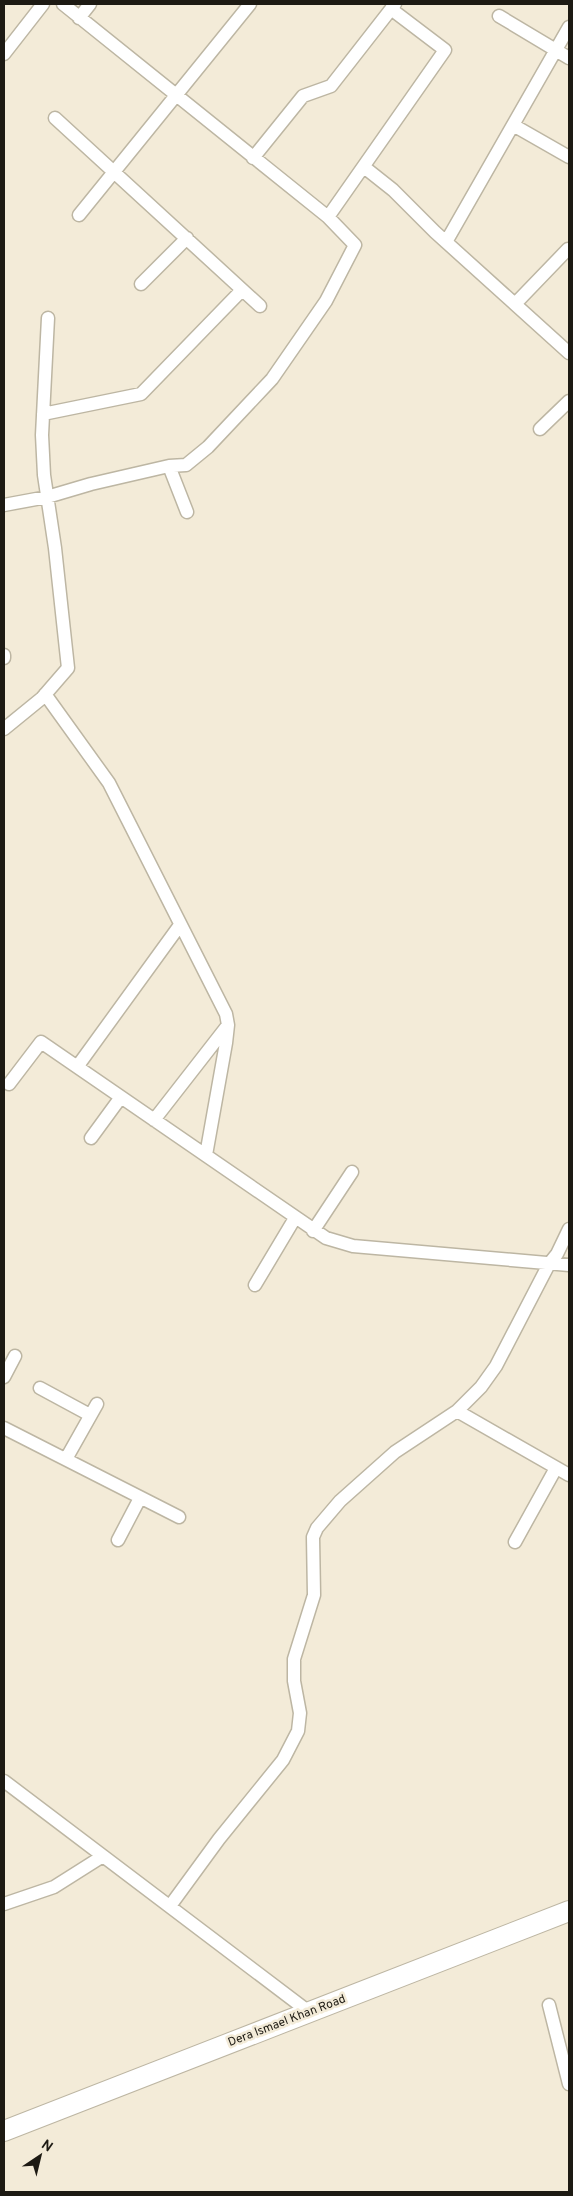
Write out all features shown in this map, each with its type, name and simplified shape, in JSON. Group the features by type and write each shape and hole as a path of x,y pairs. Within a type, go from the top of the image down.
{"highway":[{"name":"Dera Ismael Khan Road","path":"4,2131 569,1911"}],"street":[{"path":"4,54 43,4"},
{"path":"4,504 47,497 91,484 169,466 186,465 208,447 272,378 326,301 356,245 328,217 62,4"},
{"path":"79,18 90,4"},
{"path":"79,215 250,4"},
{"path":"253,158 303,96 331,86 393,6 445,50 328,217"},
{"path":"499,16 569,58"},
{"path":"446,242 569,27"},
{"path":"55,118 260,306"},
{"path":"513,126 569,157"},
{"path":"364,167 393,190 446,242 569,353"},
{"path":"141,284 187,238"},
{"path":"515,304 568,249"},
{"path":"43,414 141,394 242,290"},
{"path":"4,729 45,694 68,668 44,476 43,414 48,318"},
{"path":"540,429 569,401"},
{"path":"169,466 187,512"},
{"path":"45,694 109,783 226,1014 228,1025 206,1155"},
{"path":"77,1067 180,925"},
{"path":"154,1120 228,1025"},
{"path":"9,1084 41,1042 313,1231 326,1238 353,1246 569,1266"},
{"path":"91,1138 121,1097"},
{"path":"313,1231 352,1172"},
{"path":"255,1284 295,1218"},
{"path":"170,1906 219,1839 283,1760 298,1731 300,1713 294,1681 294,1659 314,1595 313,1537 317,1528 340,1501 395,1452 457,1411 481,1387 496,1366 548,1264 558,1254 569,1229"},
{"path":"4,1376 15,1356"},
{"path":"40,1388 94,1410 66,1460"},
{"path":"457,1411 569,1475"},
{"path":"4,1428 179,1517"},
{"path":"515,1542 556,1468"},
{"path":"118,1540 140,1498"},
{"path":"4,1781 310,2012"},
{"path":"4,1904 54,1887 103,1856"},
{"path":"549,2005 569,2084"}]}
